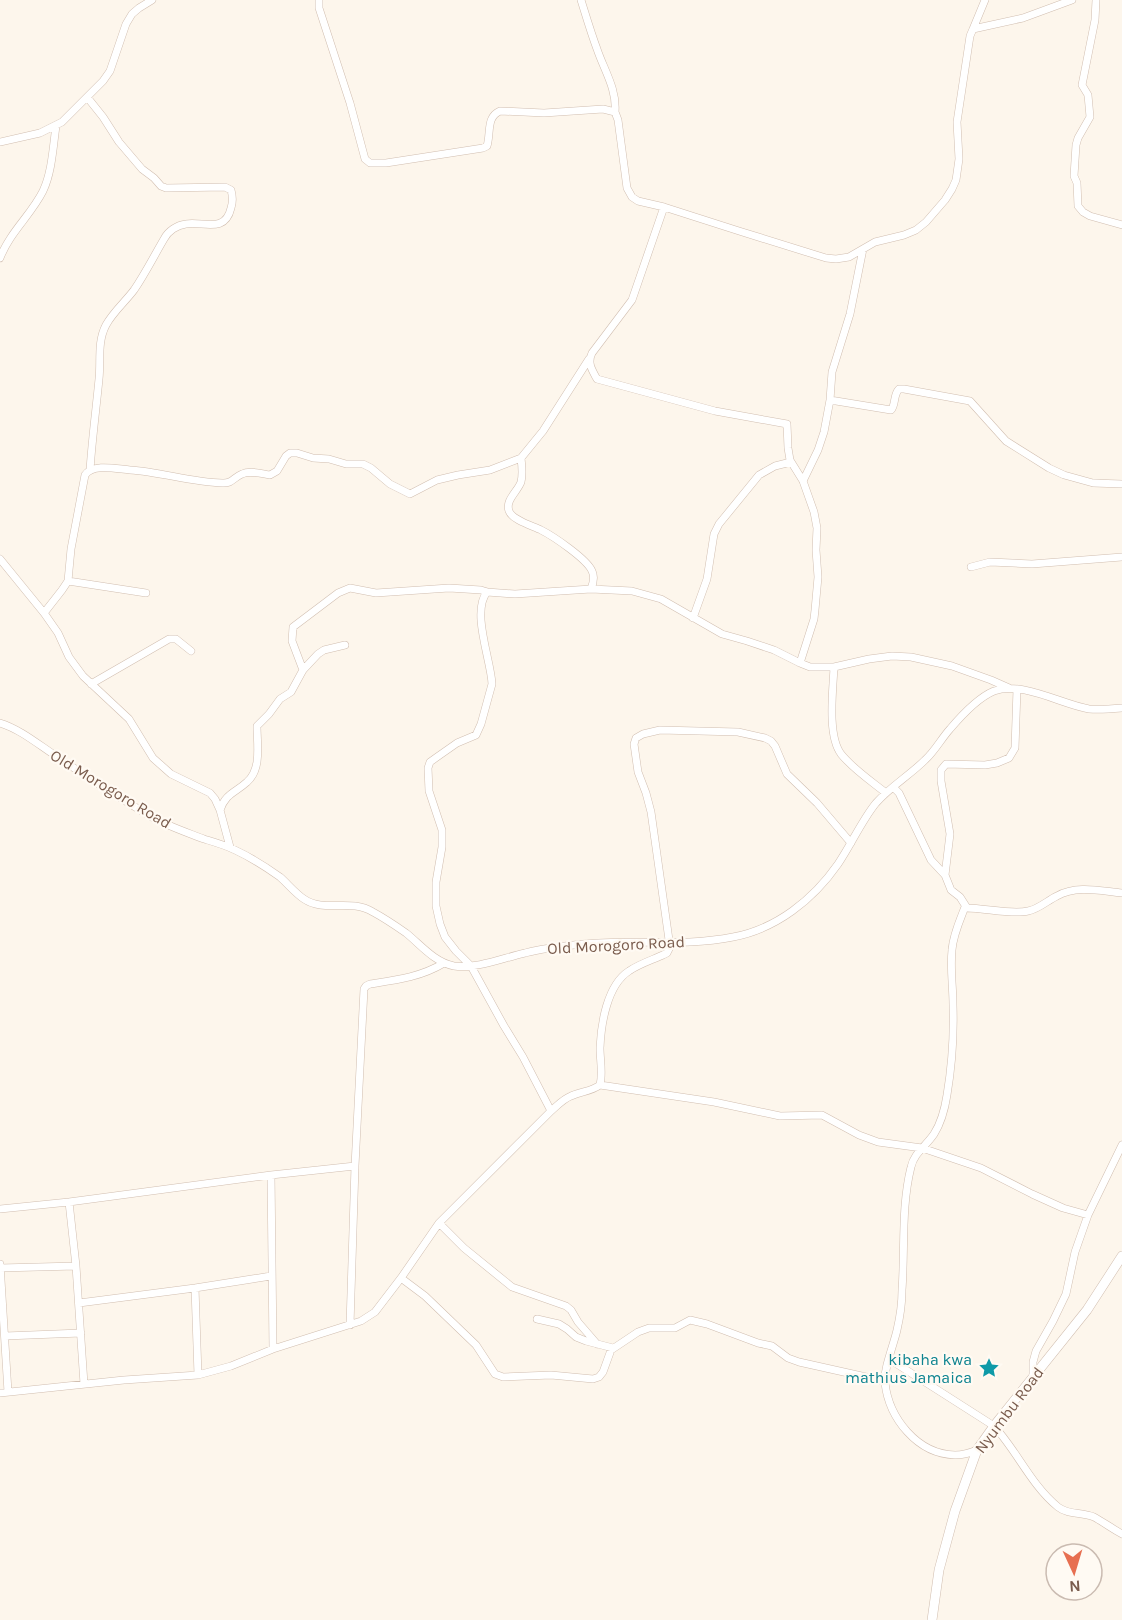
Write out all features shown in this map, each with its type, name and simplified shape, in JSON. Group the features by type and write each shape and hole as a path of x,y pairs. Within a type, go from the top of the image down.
{"street":[{"path":"0,142 40,133 56,126 103,81 110,70 126,24 132,14 152,0"},
{"path":"318,0 365,159 370,163 386,163 483,148 489,141 491,120 494,114 501,111 544,113 603,109 615,112"},
{"path":"581,0 613,90 627,188 632,197 638,201 664,207 826,258 842,259 875,242 916,230 938,209 952,189 957,172 957,122 970,36 985,0"},
{"path":"973,29 1023,18 1072,0"},
{"path":"1096,0 1095,20 1082,85 1088,95 1090,117 1076,145 1074,176 1077,183 1078,206 1083,212 1122,225"},
{"path":"87,97 131,156 160,186 166,188 225,187 231,190 233,202 226,219 218,224 210,226 187,223 177,226 166,235 135,288 106,326 100,347 100,379 90,470"},
{"path":"0,258 7,241 45,188 56,126"},
{"path":"44,613 68,581 71,549 85,475 90,470 109,468 144,471 191,481 224,484 245,472 270,475 286,456 293,453 346,464 363,464 390,484 410,494 437,480 490,470 521,458 543,431 599,343 632,300 664,207"},
{"path":"803,481 824,432 832,372 850,314 863,249"},
{"path":"590,359 590,365 597,379"},
{"path":"579,375 715,411 784,422 788,427 791,462 803,481 814,512 816,528 818,577 814,620 800,663"},
{"path":"830,400 891,410 896,392 904,389 970,401 1006,441 1049,468 1093,483 1122,484"},
{"path":"521,458 522,480 508,504 508,511 513,517 543,531 566,546 584,561 593,571 591,589"},
{"path":"693,618 707,579 714,534 719,524 759,475 776,466 791,462"},
{"path":"971,567 990,562 1032,564 1122,557"},
{"path":"0,559 44,613 82,676 129,719 153,758 171,774 210,793 216,799 230,847"},
{"path":"68,581 146,593"},
{"path":"303,670 292,641 293,627 345,589 356,588 382,592 464,588 487,592 531,594 591,589 632,591 661,599 722,634 774,650 810,667 834,667 892,656 911,657 952,666 1013,688 1090,709 1122,708"},
{"path":"487,592 482,598 481,617 492,684 481,724 476,735 457,743 436,757 430,762 428,768 429,791 442,830 442,847 436,882 436,906 445,937 471,966 523,1057 550,1111"},
{"path":"91,684 169,639 176,639 191,651"},
{"path":"220,810 223,801 248,782 253,775 258,760 257,726 280,699 291,692 303,670 318,654 324,650 345,645"},
{"path":"834,667 832,729 835,744 840,753 857,770 886,793"},
{"path":"945,875 950,834 940,770 946,764 986,765 1009,758 1015,748 1013,688"},
{"name":"Old Morogoro Road","path":"0,723 8,725 153,818 176,829 230,847 279,877 306,901 317,905 356,905 370,910 406,933 436,959 456,966 471,966 544,949 584,944 730,938 749,934 773,924 810,896 837,866 875,805 893,786 933,753 949,729 988,694 1013,688"},
{"path":"76,1266 0,1266 5,1336 4,1392 124,1380 198,1376 231,1366 273,1348 350,1325 375,1312 439,1223 550,1111 566,1098 591,1091 600,1085 602,1025 612,993 628,971 667,953 670,947 651,812 638,772 635,752 636,738 643,734 660,730 738,732 771,741 787,774 817,803 851,843"},
{"path":"893,786 899,793 931,860 945,875 951,890 960,897 965,907 952,950 954,1031 947,1099 934,1134 915,1156 911,1166 905,1198 902,1290 898,1328 884,1381 891,1408 906,1432 916,1441 948,1455 977,1450"},
{"path":"965,907 1019,912 1033,910 1071,890 1122,893"},
{"path":"350,1325 364,988 370,984 422,974 444,963"},
{"path":"600,1085 714,1102 780,1116 822,1115 859,1135 879,1142 922,1148 981,1167 1063,1208 1088,1215"},
{"path":"1033,1377 1036,1351 1066,1294 1075,1252 1088,1215 1122,1145"},
{"path":"0,1209 355,1166"},
{"path":"271,1175 273,1348"},
{"path":"69,1202 84,1384"},
{"path":"439,1223 464,1248 512,1287 566,1306 597,1344"},
{"name":"Nyumbu Road","path":"932,1620 939,1570 955,1511 977,1450 1087,1310 1122,1257"},
{"path":"79,1303 271,1276"},
{"path":"401,1278 425,1296 476,1345 495,1374 502,1377 551,1375 593,1379 599,1377 603,1372 611,1350 638,1332 649,1328 675,1328 690,1320 772,1346 788,1358 799,1362 884,1381"},
{"path":"195,1288 198,1376"},
{"path":"537,1319 560,1324 576,1337 613,1348"},
{"path":"5,1336 81,1333"},
{"path":"889,1359 994,1426 1006,1439 1041,1490 1059,1508 1065,1512 1092,1516 1122,1534"}],"place":[{"name":"kibaha kwa mathius Jamaica","path":"989,1368"}]}
